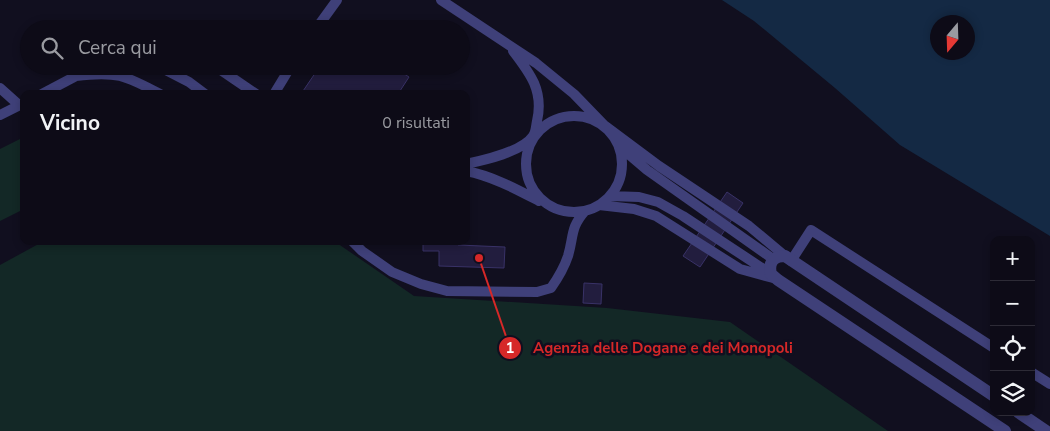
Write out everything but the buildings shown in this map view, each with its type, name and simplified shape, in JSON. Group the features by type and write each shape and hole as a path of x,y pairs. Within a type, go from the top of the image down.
{"street":[{"path":"990,393 783,259 770,264 774,277 1005,431"},
{"path":"1024,416 1046,431"}],"lane":[{"path":"323,20 337,0"},
{"path":"441,0 536,63 574,94 613,135 620,147 647,170 783,259"},
{"path":"507,44 530,72 538,92 539,113 534,136 527,150 525,165 528,180 536,194 548,205"},
{"path":"50,90 76,76 85,75"},
{"path":"118,75 125,76 152,90"},
{"path":"175,75 200,90"},
{"path":"228,75 250,90"},
{"path":"277,90 286,75"},
{"path":"0,88 20,103"},
{"path":"0,115 20,105"},
{"path":"470,163 494,158 518,148 534,136 545,124 559,117 574,115 590,118 604,125 659,166 749,226 783,259"},
{"path":"470,172 503,183 559,210 585,211 599,205 610,196 617,185 622,174 620,147"},
{"path":"610,196 639,197 658,202 683,216 774,277"},
{"path":"599,205 634,209 656,216 740,269 774,277"},
{"path":"357,245 392,272 421,284 447,291 536,292 551,288 559,277 568,256 576,220 585,211"},
{"path":"783,259 812,230 990,345"},
{"path":"1035,375 1050,384"}],"green space":[{"path":"20,139 20,211 0,221 0,149"},
{"path":"37,245 340,245 414,296 607,308 730,322 888,431 0,431 0,265"}],"water":[{"path":"722,0 1050,0 1050,236 900,145 754,21"}],"place":[{"name":"Agenzia delle Dogane e dei Monopoli","path":"479,258"}]}
